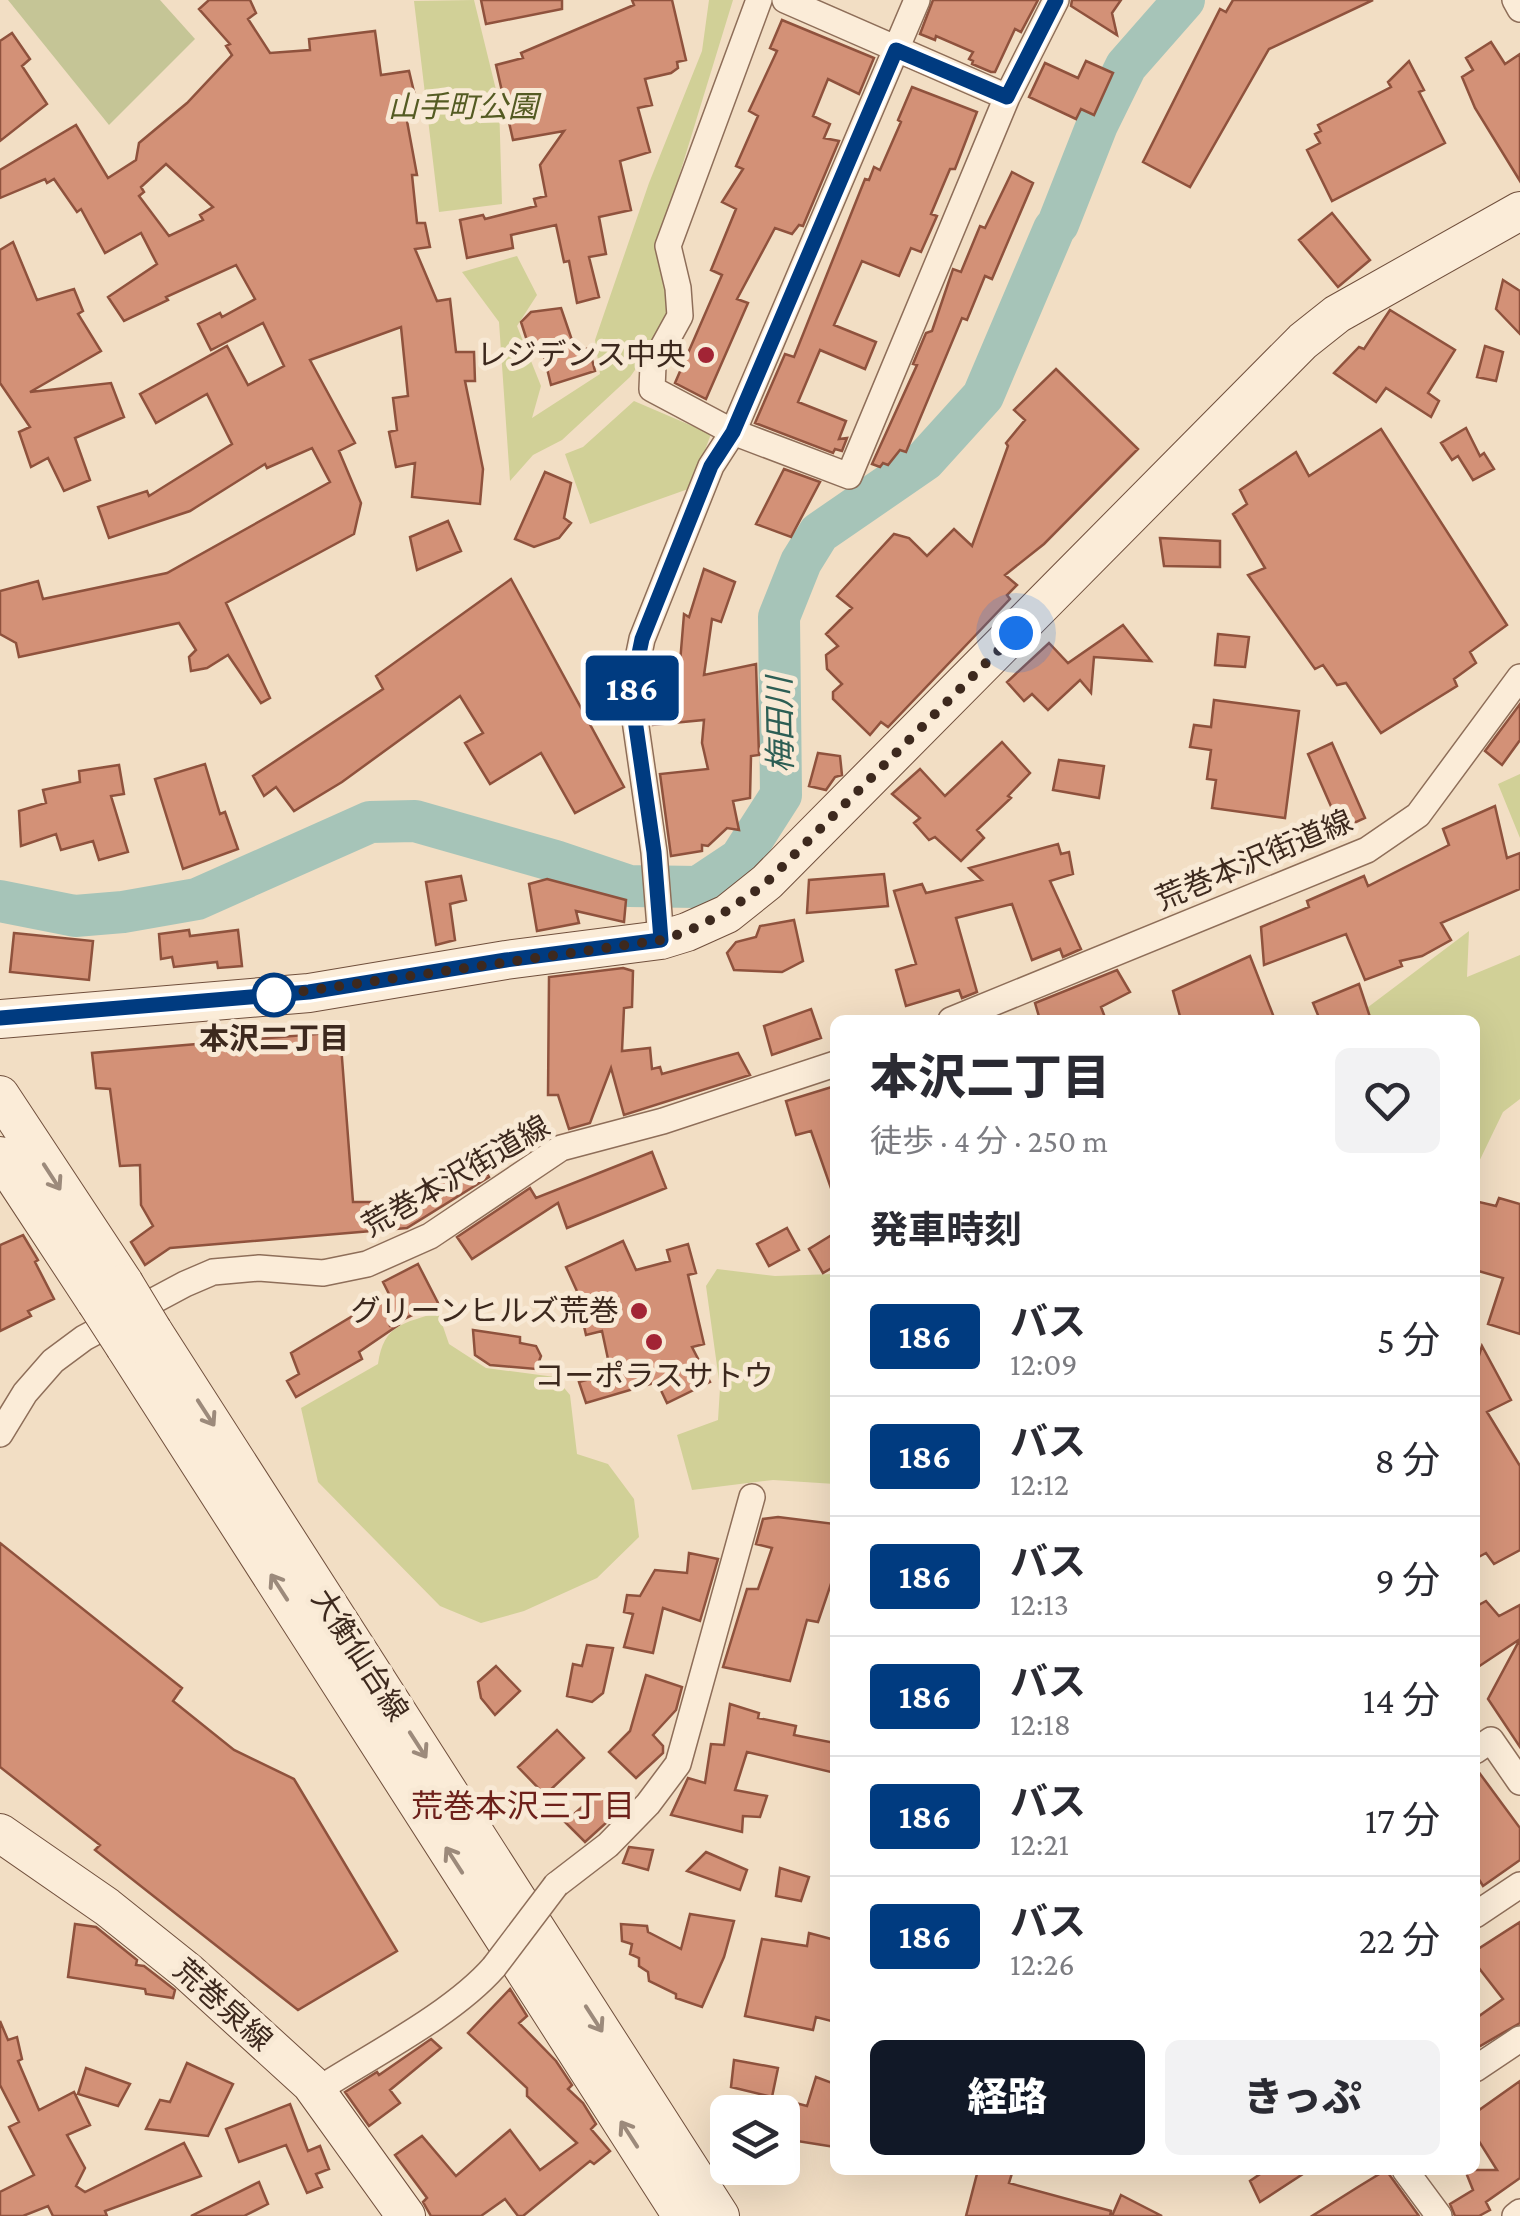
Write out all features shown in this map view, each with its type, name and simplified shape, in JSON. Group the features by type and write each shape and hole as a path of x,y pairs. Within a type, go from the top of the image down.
{"main road":[{"path":"0,1018 309,992 506,960 660,922 686,932 726,914 767,882 1303,341 1336,314 1520,211"},
{"name":"大衡仙台線","path":"0,1095 110,1292 682,2216"},
{"name":"大衡仙台線","path":"0,1156 110,1292"},
{"name":"大衡仙台線","path":"139,1339 720,2216"},
{"name":"荒巻泉線","path":"0,1833 107,1907 187,1972 316,2091 406,2216"}],"street":[{"path":"759,0 668,246 680,316 654,365 652,388 733,432 849,476 1007,97 1056,0"},
{"path":"785,0 1007,97"},
{"path":"660,922 631,692 642,639 711,466 733,432 918,0"},
{"path":"1516,0 1520,9"},
{"name":"荒巻本沢街道線","path":"963,1015 1368,850 1418,815 1520,677"},
{"name":"荒巻本沢街道線","path":"0,1434 24,1392 53,1361 84,1338 163,1294 213,1272 259,1268 323,1272 367,1264 430,1236 561,1148 663,1121 830,1066"},
{"path":"316,2091 424,2023 482,1980 556,1884 608,1845 648,1804 678,1764 752,1497"},
{"path":"1480,1748 1491,1740 1520,1782"},
{"path":"1480,1912 1520,1885"},
{"path":"1480,2066 1520,2039"},
{"path":"1409,2175 1439,2216"}],"green space":[{"path":"8,0 160,0 195,39 109,125"},
{"name":"山手町公園","path":"474,0 499,102 502,204 439,212 414,1"},
{"path":"709,0 733,0 661,235 673,316 630,377 562,440 533,455 510,481 499,322 462,272 517,256 537,295 517,326 541,386 532,418 600,374 595,340 649,183 702,51"},
{"path":"634,401 711,434 691,488 590,524 565,454 583,447"},
{"path":"1520,774 1520,838 1498,784"},
{"path":"1469,931 1467,977 1520,955 1520,1099 1503,1112 1480,1160 1480,1015 1358,1015"},
{"path":"717,1269 775,1276 830,1274 830,1484 773,1480 692,1490 677,1435 718,1420 720,1388 706,1286"},
{"path":"438,1312 449,1344 486,1368 555,1377 570,1395 577,1454 608,1464 634,1499 639,1537 597,1578 524,1611 481,1623 440,1606 318,1482 301,1408 378,1364 385,1340 398,1327"}],"building":[{"path":"209,0 250,0 256,13 248,19 270,53 310,50 309,39 375,31 381,75 409,71 414,120 407,121 417,175 412,175 417,223 425,223 430,247 415,249 437,301 450,299 456,352 474,352 475,381 465,381 483,469 480,504 412,497 415,463 396,467 389,432 397,430 393,398 408,396 401,327 310,360 355,443 339,451 361,503 354,534 226,603 270,698 261,703 228,655 207,668 191,671 189,657 196,650 179,623 19,657 16,643 0,634 0,591 38,581 43,599 167,573 330,482 312,448 267,468 265,464 190,511 109,538 98,507 147,491 149,496 232,444 207,394 156,423 140,394 227,346 248,385 284,366 263,323 211,350 198,324 220,313 222,317 255,299 236,265 124,321 108,297 157,264 141,233 105,253 81,209 77,212 54,179 0,198 0,170 76,125 108,178 136,160 139,143 187,103 232,55 226,46 230,44 199,9","holes":["166,164 213,207 200,215 203,220 169,236 139,196 144,192 141,187"]},
{"path":"481,0 562,0 562,9 486,24"},
{"path":"632,0 672,0 686,60 677,62 678,68 671,73 645,79 652,105 638,108 650,152 620,161 631,210 599,217 606,254 589,257 599,297 577,303 569,261 564,262 556,225 511,235 513,248 467,258 460,220 483,215 485,219 536,206 534,199 546,196 540,165 564,131 513,140 496,65 523,58 521,53 634,5"},
{"path":"933,0 1038,0 1021,32 1015,29 995,72 991,72 972,64 969,59 973,52 936,36 935,40 920,34"},
{"path":"1072,0 1121,0 1112,13 1117,35 1071,6"},
{"path":"1233,0 1373,0 1269,49 1190,187 1143,162 1220,9 1226,12"},
{"path":"782,20 874,58 859,94 828,79 813,116 830,124 824,138 839,141 803,226 799,225 792,234 775,228 737,299 748,303 706,399 675,383 722,275 711,270 736,209 722,202 743,169 736,166 758,116 749,111 777,51 770,48"},
{"path":"12,33 30,59 22,66 47,104 0,141 0,41"},
{"path":"1491,42 1505,64 1520,54 1520,181 1475,108 1462,77 1473,70 1466,58"},
{"path":"1086,61 1113,73 1094,115 1081,109 1076,119 1029,97 1045,63 1078,78"},
{"path":"1409,61 1424,90 1419,92 1445,143 1332,201 1307,150 1320,143 1315,134 1321,131 1318,125 1391,87 1388,82"},
{"path":"912,87 977,112 955,169 950,169 931,214 937,216 921,252 911,248 899,276 862,261 834,325 876,342 865,369 820,350 798,402 846,421 839,439 847,438 842,451 835,449 833,453 755,423 785,354 794,357 865,179 869,180 874,167 880,170"},
{"path":"1012,172 1033,183 992,279 985,276 967,320 962,318 906,452 900,450 888,465 872,464 917,365 913,364 926,333 932,331 953,269 961,272 980,226 985,228"},
{"path":"1332,213 1370,260 1338,287 1299,240"},
{"path":"13,242 37,300 74,289 83,311 78,314 101,351 30,392 111,383 124,417 75,438 90,480 64,491 48,458 31,467 19,432 30,427 0,383 0,250"},
{"path":"1503,280 1520,291 1520,334 1496,309"},
{"path":"561,308 576,352 589,348 595,371 551,385 542,348 530,350 521,322 531,312"},
{"path":"1390,310 1455,350 1428,393 1439,401 1431,417 1386,388 1376,402 1334,373 1359,347 1364,349"},
{"path":"1485,346 1503,352 1496,381 1477,377"},
{"path":"1056,369 1138,449 1044,544 1005,575 1017,585 1007,595 1010,599 888,727 881,722 870,735 833,699 833,692 842,684 827,669 826,655 838,646 826,634 852,608 837,596 894,534 909,538 927,556 954,529 972,546 1006,443 1025,420 1014,410"},
{"path":"1466,428 1480,456 1484,453 1494,469 1473,480 1458,456 1452,460 1441,443"},
{"path":"1381,429 1507,625 1470,652 1476,663 1454,679 1457,686 1381,733 1346,683 1337,685 1323,665 1315,669 1248,575 1265,568 1233,514 1247,504 1240,490 1296,452 1309,476"},
{"path":"784,469 820,482 791,537 756,524"},
{"path":"545,472 571,483 564,518 571,523 559,538 534,547 515,539"},
{"path":"448,521 461,551 417,570 410,537"},
{"path":"1160,538 1220,541 1220,567 1164,566"},
{"path":"704,569 735,582 721,622 712,619 704,675 756,664 759,755 751,756 750,798 733,801 739,830 727,828 708,846 702,845 702,851 671,856 660,774 708,769 702,743 704,720 653,725 650,693 653,679 679,675 684,614 689,617"},
{"path":"511,579 624,787 575,813 541,753 490,784 465,743 483,733 460,696 342,782 294,811 276,787 264,796 253,776 383,689 376,676"},
{"path":"1123,625 1151,661 1094,657 1091,693 1080,680 1048,710 1032,694 1024,701 1007,682 1049,643 1068,663"},
{"path":"1218,634 1249,637 1245,667 1215,665"},
{"path":"1214,700 1299,711 1285,818 1212,808 1216,780 1207,779 1211,750 1190,747 1194,725 1211,727"},
{"path":"1520,704 1520,740 1502,765 1485,751"},
{"path":"1002,742 1030,773 1008,796 1011,798 977,830 984,838 961,861 935,837 929,840 914,823 920,818 892,794 920,769 945,796"},
{"path":"1332,743 1365,818 1341,829 1308,754"},
{"path":"818,753 840,756 842,775 835,777 826,790 809,786"},
{"path":"1059,760 1104,766 1099,798 1053,790"},
{"path":"205,764 220,814 225,812 238,849 183,869 155,779"},
{"path":"119,765 124,794 111,796 128,852 99,860 93,841 61,850 56,834 21,846 19,811 46,803 43,790 80,782 79,771"},
{"path":"1495,806 1507,858 1520,853 1520,889 1441,923 1451,940 1365,980 1346,934 1264,965 1261,927 1309,907 1307,901 1364,876 1368,886 1449,845 1443,829"},
{"path":"1058,844 1061,854 1069,852 1073,874 1050,881 1081,949 1063,957 1060,949 1032,960 1012,904 956,918 977,992 962,998 959,990 906,1006 896,970 916,964 894,891 922,884 926,893 982,880 969,868"},
{"path":"884,874 888,906 807,913 809,880"},
{"path":"461,876 466,900 450,904 455,940 436,945 426,882"},
{"path":"547,879 626,900 624,922 576,911 579,923 537,931 529,884"},
{"path":"794,920 803,961 782,972 734,970 727,953 736,942 756,937 760,926"},
{"path":"189,930 190,936 238,930 242,966 218,968 217,962 174,967 172,957 161,959 159,934"},
{"path":"14,933 93,941 89,980 10,972"},
{"path":"1250,956 1273,1015 1180,1015 1173,991"},
{"path":"623,968 633,971 632,1007 624,1008 622,1051 650,1048 652,1069 660,1067 662,1074 738,1053 750,1075 624,1115 611,1068 590,1123 569,1129 558,1095 548,1095 549,977"},
{"path":"1117,970 1130,992 1101,1007 1104,1015 1039,1015 1035,1003"},
{"path":"1359,984 1369,1015 1318,1015 1313,1003"},
{"path":"811,1009 821,1038 772,1055 764,1026"},
{"path":"340,1032 353,1202 397,1202 476,1153 489,1177 407,1228 170,1248 145,1265 131,1242 153,1226 141,1205 140,1165 120,1166 110,1089 96,1088 92,1053"},
{"path":"830,1088 830,1185 811,1131 796,1135 786,1101"},
{"path":"652,1152 666,1188 567,1228 558,1203 472,1259 457,1237 530,1188 536,1198"},
{"path":"1499,1198 1520,1204 1520,1334 1488,1324 1503,1278 1480,1271 1480,1202 1496,1206"},
{"path":"787,1228 799,1250 769,1266 757,1244"},
{"path":"23,1235 54,1299 0,1331 0,1245"},
{"path":"830,1236 830,1269 823,1273 809,1249"},
{"path":"623,1241 636,1270 670,1261 667,1250 688,1244 696,1273 688,1275 704,1344 692,1347 710,1382 667,1403 657,1382 586,1403 579,1382 611,1373 602,1331 586,1335 581,1313 586,1311 566,1267"},
{"path":"418,1264 438,1303 389,1326 397,1326 359,1352 362,1359 296,1397 287,1381 299,1374 291,1353 389,1294 383,1282"},
{"path":"473,1330 520,1337 520,1343 536,1346 541,1356 536,1369 490,1365 475,1355"},
{"path":"1482,1346 1511,1400 1487,1412 1520,1466 1520,1550 1494,1564 1486,1553 1480,1556"},
{"path":"763,1519 830,1523 830,1587 818,1622 807,1620 790,1681 723,1667 747,1589 758,1589 772,1548 756,1544"},
{"path":"0,1543 182,1688 173,1701 234,1750 294,1779 397,1951 298,2010 95,1850 100,1845 0,1767"},
{"path":"689,1553 718,1559 700,1621 663,1608 653,1653 624,1647 633,1614 624,1612 627,1595 640,1596 655,1570 687,1573"},
{"path":"1486,1601 1499,1616 1520,1605 1520,1639 1480,1666 1480,1604"},
{"path":"1520,1639 1520,1747 1488,1699"},
{"path":"587,1645 613,1648 603,1693 592,1702 567,1696 573,1664 582,1666"},
{"path":"496,1666 520,1691 495,1715 481,1698 478,1682"},
{"path":"646,1675 682,1687 676,1710 653,1735 663,1746 663,1753 636,1778 609,1752 630,1731"},
{"path":"730,1704 759,1713 758,1718 796,1726 794,1735 830,1742 830,1772 747,1752 735,1790 767,1796 760,1817 743,1816 742,1832 671,1815 688,1778 705,1783 711,1744 724,1745"},
{"path":"557,1730 584,1758 545,1795 518,1767"},
{"path":"1480,1774 1520,1828 1520,1860 1483,1886"},
{"path":"600,1791 617,1808 617,1813 585,1842 565,1822"},
{"path":"629,1847 653,1850 648,1870 623,1863"},
{"path":"706,1852 747,1870 740,1890 687,1871"},
{"path":"780,1868 809,1877 801,1901 776,1896"},
{"path":"690,1914 734,1921 724,1957 702,2007 676,1998 676,1994 649,1981 648,1972 639,1966 639,1958 630,1954 632,1944 622,1941 621,1924 647,1926 648,1932 681,1949"},
{"path":"1520,1922 1520,2023 1480,2046 1480,2015 1503,1999 1480,1969 1480,1948"},
{"path":"75,1924 96,1927 137,1960 136,1965 144,1966 175,1990 173,1998 146,1994 145,1989 68,1977"},
{"path":"809,1933 830,1939 830,2021 816,2017 813,2030 745,2016 762,1939 807,1946"},
{"path":"510,1989 527,2016 519,2023 556,2061 572,2085 568,2089 596,2124 591,2129 610,2151 594,2164 590,2161 523,2216 518,2216 505,2199 481,2216 431,2216 423,2202 427,2198 395,2155 422,2136 456,2176 510,2130 540,2170 577,2143 527,2096 527,2088 468,2033"},
{"path":"0,2021 8,2040 17,2037 22,2059 18,2061 39,2110 74,2092 90,2125 67,2135 85,2168 76,2186 85,2192 184,2143 201,2176 105,2211 107,2216 53,2216 48,2206 23,2216 0,2216 0,2192 34,2175 9,2127 19,2122 0,2085"},
{"path":"431,2039 441,2048 390,2090 400,2103 369,2126 345,2092 377,2072 379,2075"},
{"path":"734,2060 778,2068 772,2095 731,2087"},
{"path":"187,2063 233,2084 208,2136 146,2129 160,2100 170,2102"},
{"path":"86,2068 130,2084 118,2106 78,2094"},
{"path":"816,2077 830,2082 830,2146 800,2141 800,2104 807,2106"},
{"path":"1520,2081 1520,2178 1486,2202 1490,2210 1479,2216 1455,2216 1450,2204 1473,2190 1467,2175 1497,2170 1480,2143 1480,2109"},
{"path":"290,2104 308,2151 320,2146 329,2169 316,2174 322,2187 307,2193 286,2145 239,2162 226,2129"},
{"path":"977,2175 1011,2175 1009,2183 1111,2211 1110,2216 966,2216"},
{"path":"1259,2175 1301,2175 1260,2202 1250,2181"},
{"path":"1378,2175 1390,2175 1419,2216 1312,2216"},
{"path":"259,2182 268,2204 244,2216 191,2216"},
{"path":"1121,2195 1162,2216 1112,2216"}],"waterway":[{"name":"梅田川","path":"0,901 75,916 197,899 370,822 415,821 629,886 698,887 740,859 781,795 779,617 801,562 819,533 925,460 983,396 1097,125 1126,66 1184,0"}],"bus line":[{"name":"186","path":"0,1018 309,992 661,940 654,852 631,692 642,639 711,466 733,432 896,50 1007,97 1056,0"}],"place":[{"name":"レジデンス中央","path":"706,355"},
{"name":"本沢二丁目","path":"274,995"},
{"name":"グリーンヒルズ荒巻","path":"639,1311"},
{"name":"コーポラスサトウ","path":"654,1342"}],"district":[{"name":"荒巻本沢三丁目","path":"523,1806"}],"route":[{"path":"274,995 271,996 661,940 726,914 767,882 1016,633"}]}
